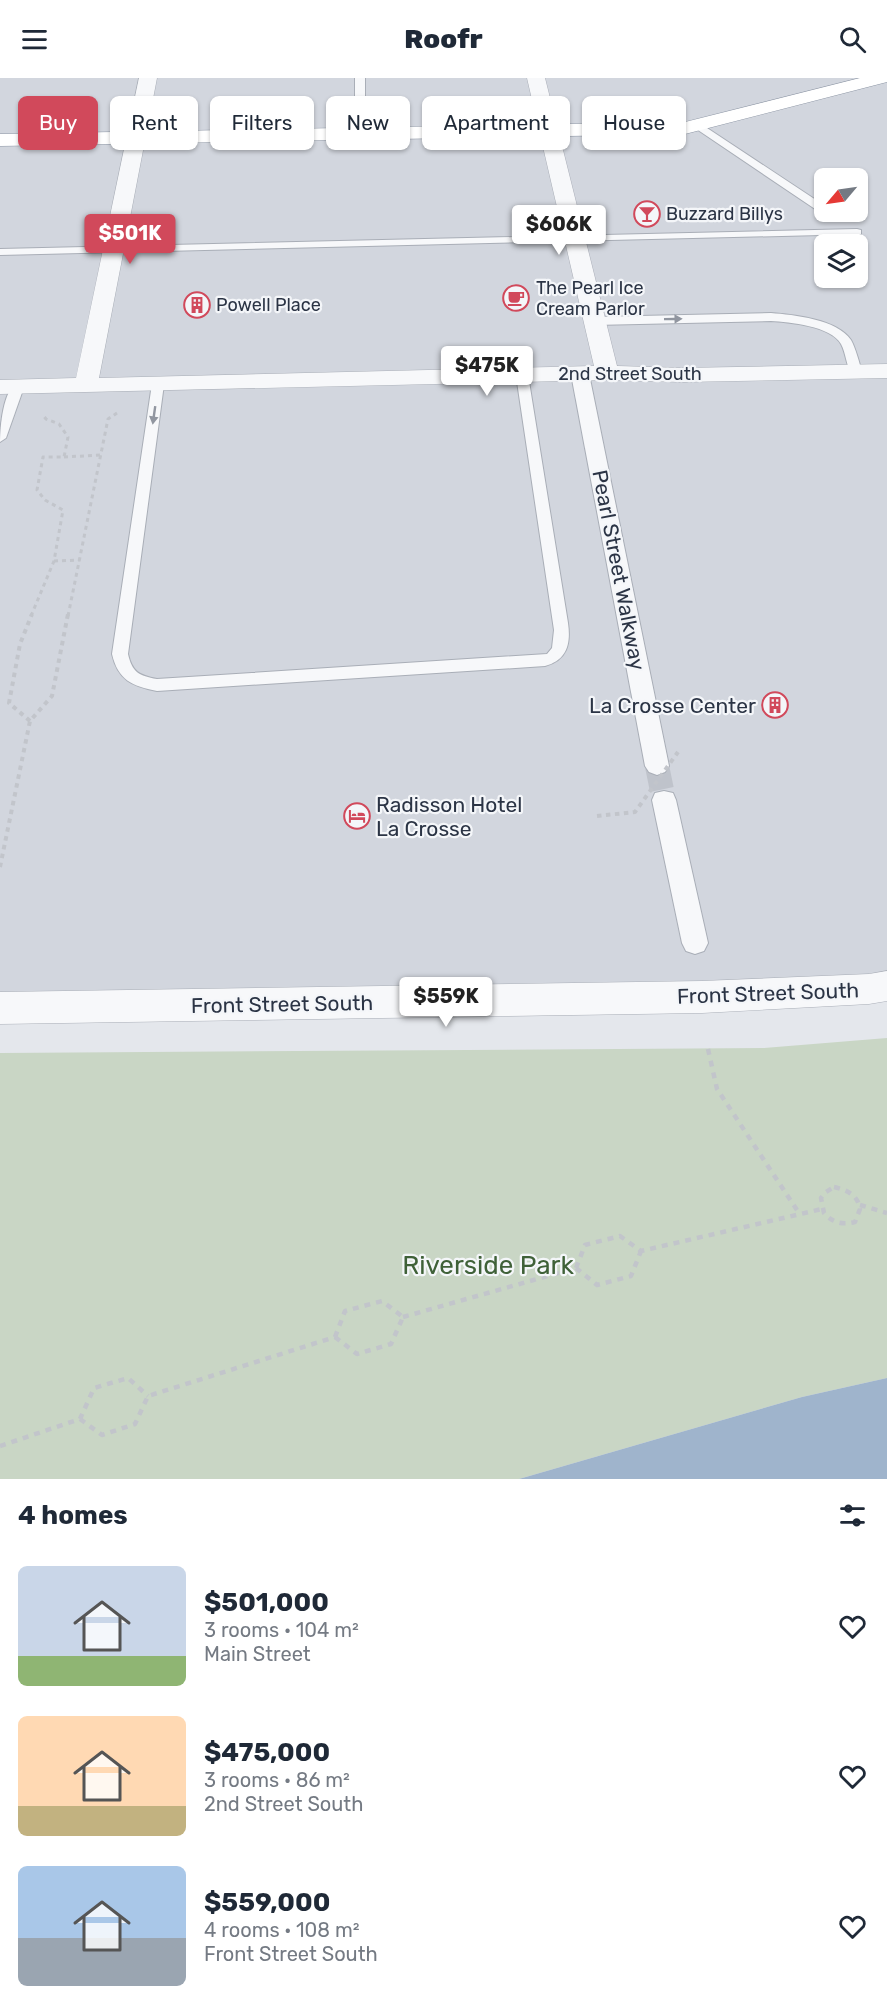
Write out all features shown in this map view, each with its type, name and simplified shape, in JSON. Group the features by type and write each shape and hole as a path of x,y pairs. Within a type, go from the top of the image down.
{"highway":[{"path":"570,129 698,126 885,78"},
{"path":"198,136 326,134"},
{"path":"0,140 110,138"}],"street":[{"path":"145,96 148,78"},
{"path":"536,78 540,96"},
{"path":"86,386 135,150"},
{"path":"554,150 607,373"},
{"name":"2nd Street South","path":"9,387 607,373 683,375 887,371"},
{"name":"Pearl Street Walkway","path":"580,374 657,766"},
{"path":"664,801 695,943"},
{"name":"Front Street South","path":"0,1008 702,996 869,989 887,986"}],"lane":[{"path":"360,78 360,96"},
{"path":"698,126 814,204"},
{"path":"0,252 382,245 857,232 842,222"},
{"path":"594,321 771,317 802,319 839,334 846,342 856,372"},
{"path":"158,384 120,654 122,668 127,676 140,682 157,685 545,661 552,658 561,650 563,640 522,375"},
{"path":"0,438 9,387"}],"path":[{"path":"0,867 30,721 52,696 108,419 123,409"},
{"path":"39,411 46,419 59,424 68,437 64,457"},
{"path":"30,721 9,703 20,644 54,561 63,510 45,500 37,490 43,457 101,455"},
{"path":"54,561 80,560"},
{"path":"597,816 635,812 678,752"},
{"path":"708,1049 717,1089 799,1213"},
{"path":"834,1187 847,1189 857,1198 860,1205 859,1217 850,1224 843,1225 830,1220 822,1209 824,1192 834,1187"},
{"path":"860,1205 887,1212"},
{"path":"576,1268 585,1245 620,1236 641,1251 822,1209"},
{"path":"576,1268 597,1285 631,1276 641,1251"},
{"path":"335,1337 357,1354 391,1344 404,1317 576,1268"},
{"path":"335,1337 345,1311 382,1301 404,1317"},
{"path":"80,1419 102,1435 135,1424 148,1396 335,1337"},
{"path":"0,1446 80,1419 94,1388 128,1378 148,1396"}],"shaded area":[{"path":"0,78 887,78 887,986 0,1008"}],"green space":[{"name":"Riverside Park","path":"887,1038 887,1378 802,1397 519,1479 0,1479 0,1053 764,1048"}],"water":[{"path":"887,1378 887,1479 519,1479 802,1397"}],"tunnel":[{"path":"657,766 664,800"}],"place":[{"name":"Buzzard Billys","path":"647,214"},
{"name":"The Pearl Ice Cream Parlor","path":"516,298"},
{"name":"Powell Place","path":"197,305"},
{"name":"La Crosse Center","path":"775,705"},
{"name":"Radisson Hotel La Crosse","path":"357,816"}]}
